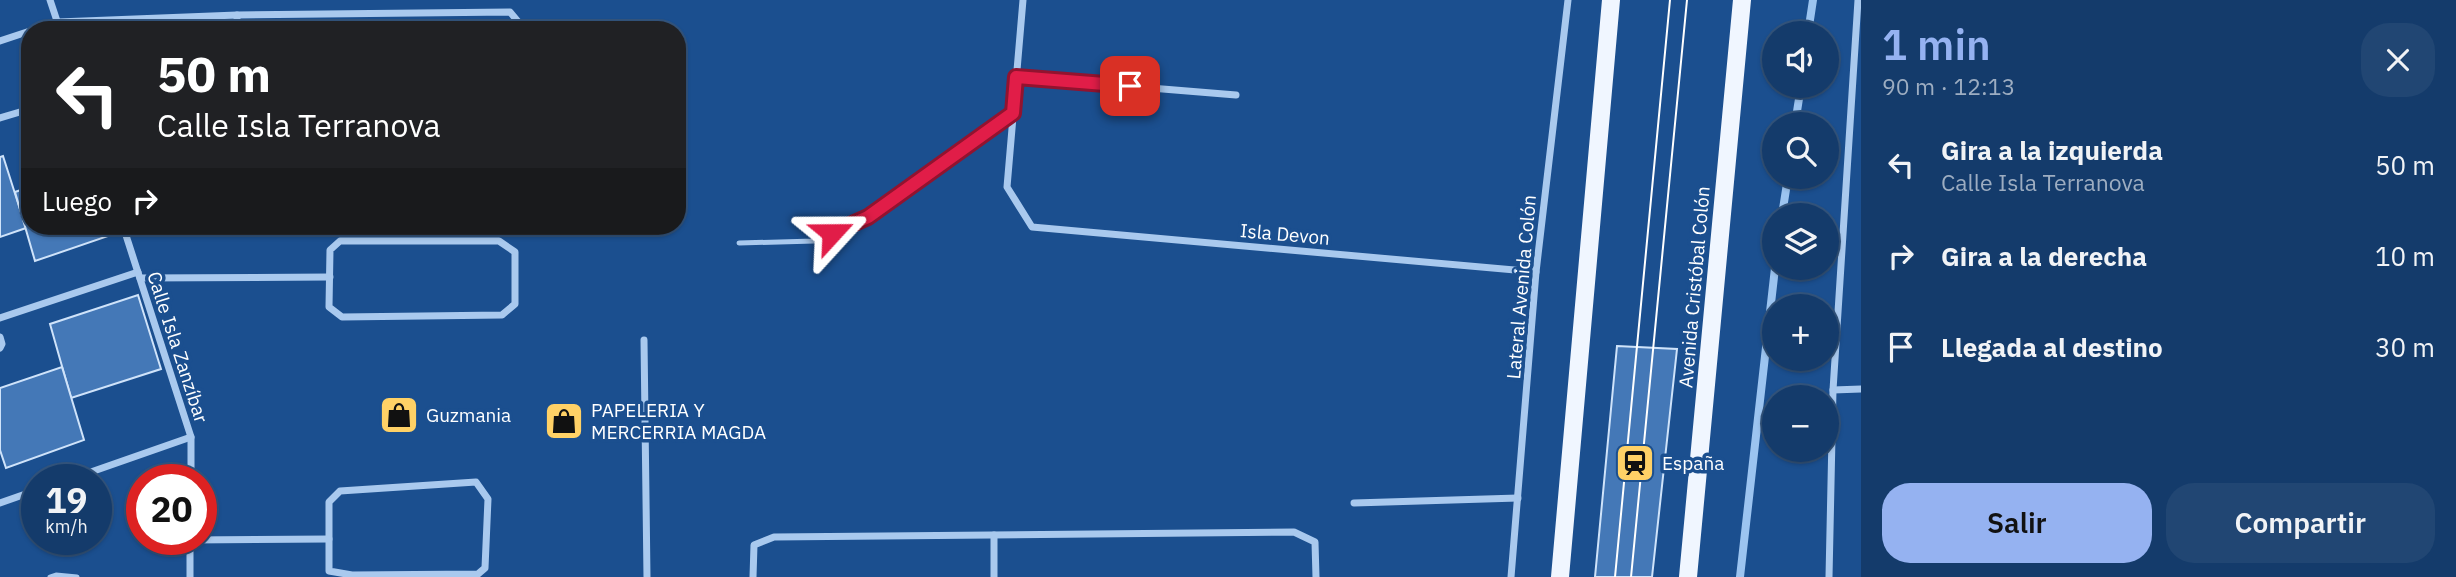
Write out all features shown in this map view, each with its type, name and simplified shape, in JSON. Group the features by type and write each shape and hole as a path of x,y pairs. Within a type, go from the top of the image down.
{"main road":[{"path":"1560,577 1611,0"},
{"name":"Avenida Cristóbal Colón","path":"1688,577 1742,0"}],"street":[{"path":"50,0 57,21"},
{"path":"1013,113 1023,0"},
{"name":"Lateral Avenida Colón","path":"1511,577 1536,272 1567,0"},
{"path":"1833,385 1858,0"},
{"path":"140,21 237,15 510,12 518,21"},
{"path":"237,15 237,21"},
{"path":"0,41 21,34"},
{"path":"1016,77 1236,95"},
{"path":"1852,105 1861,103"},
{"path":"0,118 21,112"},
{"name":"Isla Devon","path":"1013,113 1007,187 1032,227 1536,272"},
{"name":"Calle Isla Zanzíbar","path":"126,235 191,437 191,464"},
{"path":"340,241 499,241 514,252 515,304 502,315 342,317 330,307 330,276 330,250 340,241"},
{"path":"0,318 139,275 330,276"},
{"path":"0,337 0,348"},
{"path":"644,340 647,577"},
{"path":"1839,390 1861,389"},
{"path":"112,465 191,437"},
{"path":"1829,577 1831,462"},
{"path":"476,482 488,499 485,568 478,574 352,575 329,571 329,539 328,502 340,491 476,482"},
{"path":"0,503 21,496"},
{"path":"1354,503 1518,498"},
{"path":"753,577 754,545 774,537 1294,532 1315,542 1316,577"},
{"path":"994,577 995,536"},
{"path":"217,540 329,539"},
{"path":"190,555 190,577"}],"lane":[{"path":"738,243 814,241 868,217 1013,113"},
{"path":"50,577 77,577"}],"building":[{"path":"3,156 21,212 21,230 0,237 0,157"},
{"path":"21,190 21,213 15,192"},
{"path":"27,235 111,235 35,261"},
{"path":"138,295 161,369 71,398 50,324"},
{"name":"España","path":"1617,346 1677,349 1652,577 1595,577"},
{"path":"62,367 84,440 6,468 0,450 0,388"}],"waterway":[{"path":"1810,21 1813,0"},
{"path":"1797,112 1799,98"},
{"path":"1784,203 1786,189"},
{"path":"1740,577 1774,280"}],"tram line":[{"path":"1615,577 1670,0"},
{"path":"1631,577 1687,0"}],"place":[{"name":"Guzmania","path":"399,415"},
{"name":"PAPELERIA Y MERCERRIA MAGDA","path":"564,421"},
{"name":"España","path":"1635,463"}],"route":[{"path":"832,233 868,217 1013,113 1016,77 1130,86"}]}
